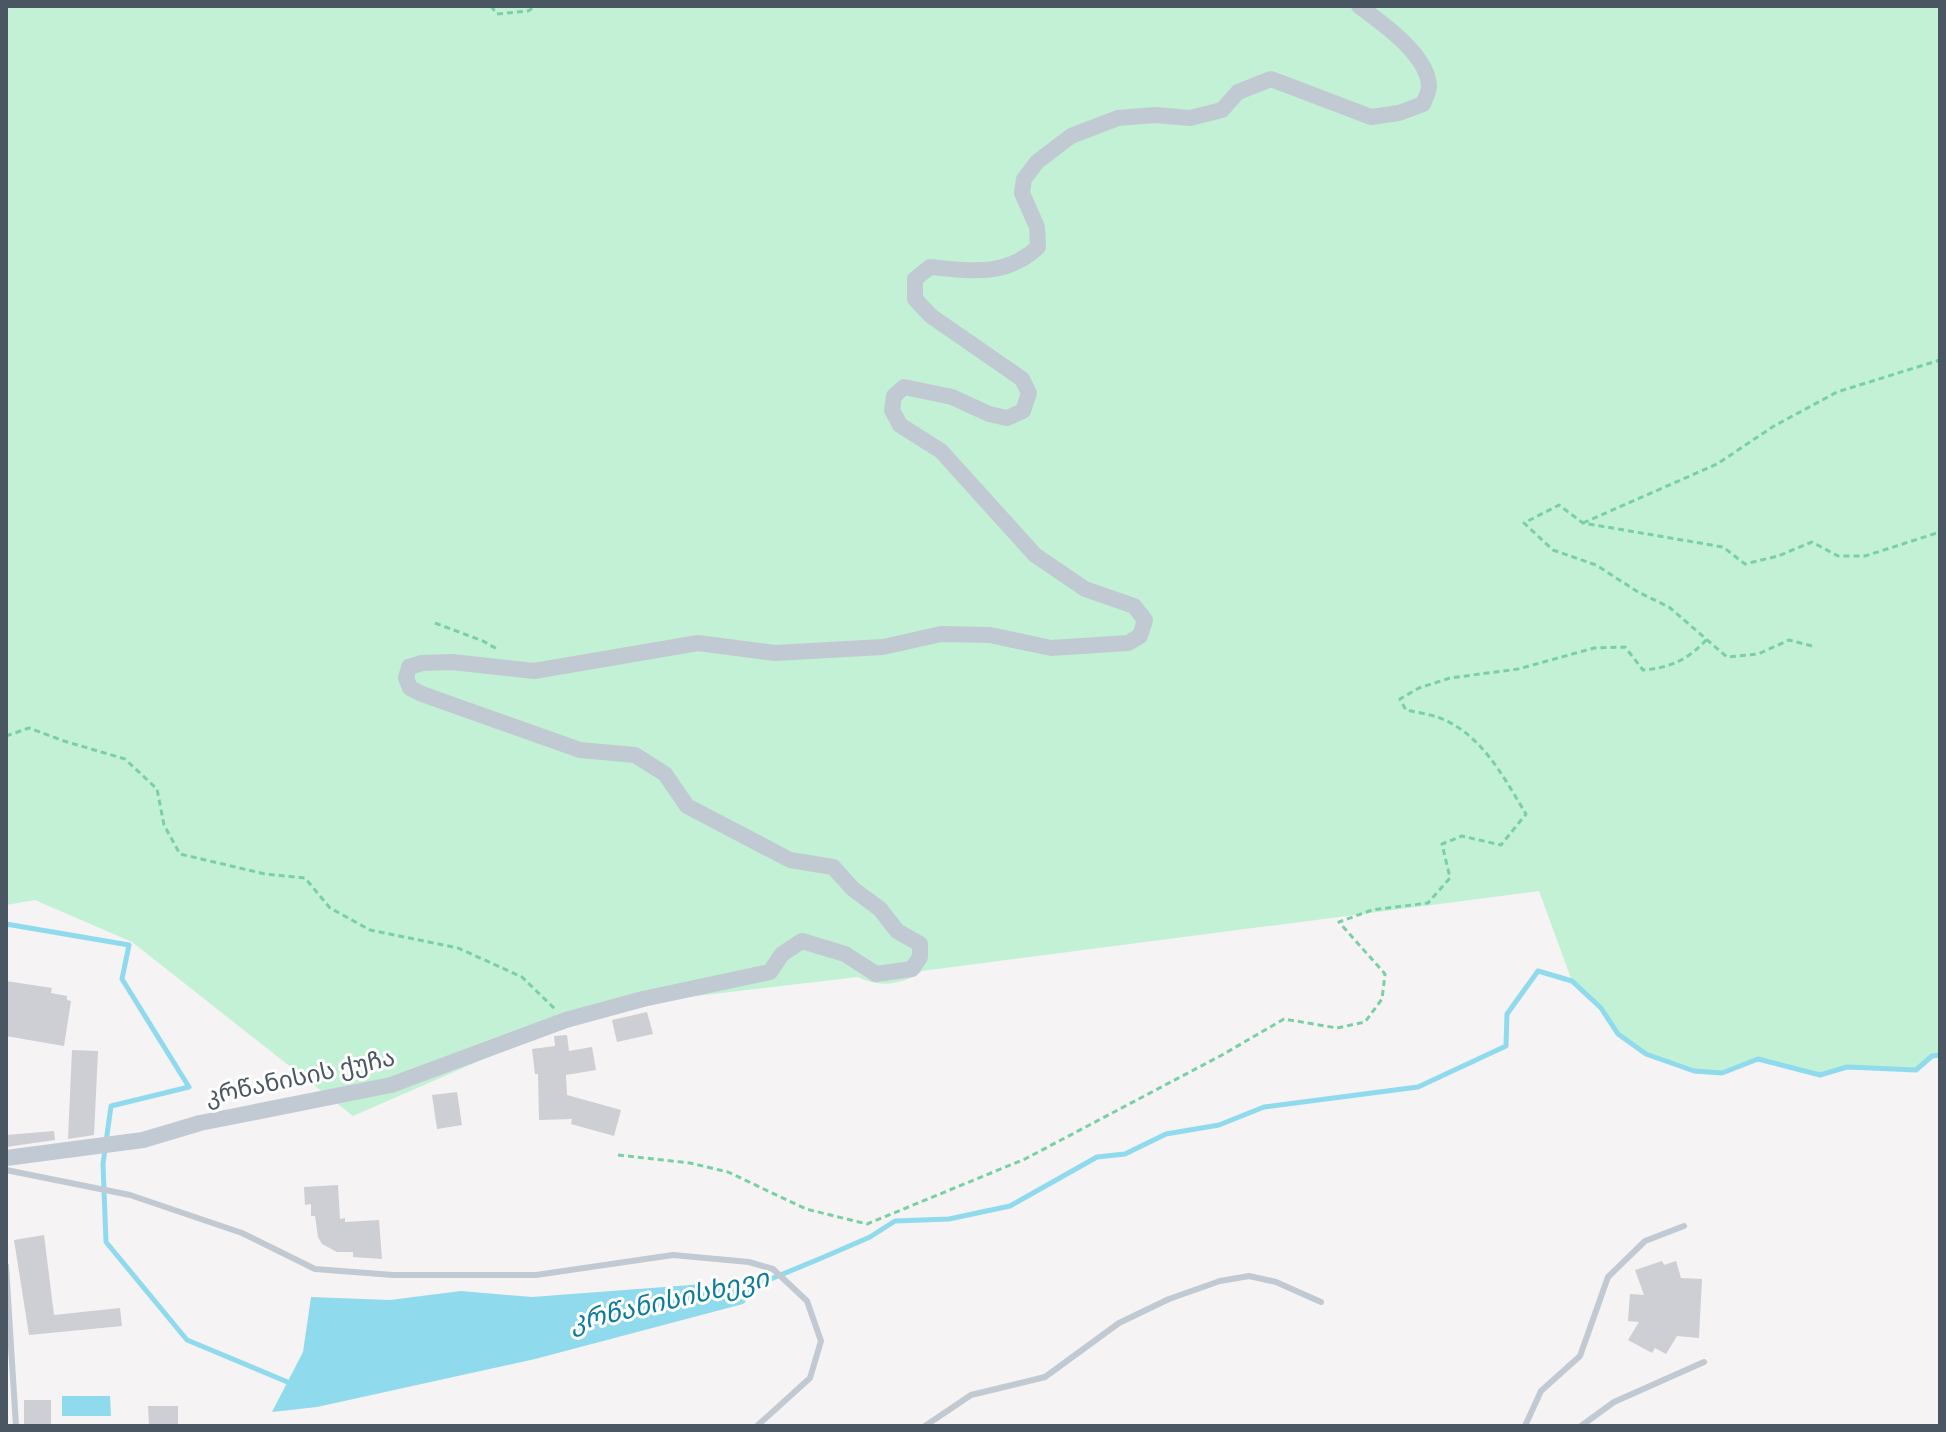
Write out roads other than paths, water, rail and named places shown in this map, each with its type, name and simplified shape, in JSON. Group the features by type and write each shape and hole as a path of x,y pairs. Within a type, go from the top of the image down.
{"street":[{"name":"კრწანისის ქუჩა","path":"6,1158 143,1140 200,1123 391,1085 566,1020 643,999 770,972 782,954 802,941 845,954 876,974 912,969 920,957 920,944 897,931 880,909 853,889 833,867 790,860 687,806 665,774 635,755 580,750 422,694 410,688 406,678 409,667 422,663 452,662 534,671 698,643 775,653 883,647 941,634 990,635 1051,648 1128,643 1140,636 1145,620 1134,606 1085,589 1035,555 941,451 900,425 892,410 894,396 904,387 952,397 989,414 1007,418 1023,411 1029,393 1022,379 931,316 915,299 915,279 930,267 982,272 1023,261 1038,247 1037,227 1022,193 1024,179 1037,162 1071,136 1118,118 1155,115 1190,118 1222,110 1238,92 1271,79 1371,117 1399,113 1423,104 1429,89 1425,68 1392,31 1359,6"}],"lane":[{"path":"6,1170 130,1195 242,1233 315,1269 393,1275 536,1275 673,1255 749,1262 773,1269 807,1301 821,1341 810,1378 757,1426"},
{"path":"1525,1426 1541,1391 1580,1356 1608,1277 1645,1241 1684,1226"},
{"path":"6,1269 16,1426"},
{"path":"925,1426 971,1395 1045,1377 1119,1323 1169,1299 1220,1281 1249,1276 1276,1282 1321,1302"},
{"path":"1581,1426 1614,1402 1704,1362"}],"water":[{"path":"744,1281 756,1291 743,1304 535,1359 317,1407 272,1412 303,1352 311,1297 390,1300 461,1291 532,1297"},
{"path":"62,1396 110,1396 111,1416 62,1416"}],"waterway":[{"name":"კრწანისისხევი","path":"6,924 129,945 122,979 189,1087 111,1106 103,1164 106,1242 187,1340 290,1383"},
{"name":"კრწანისისხევი","path":"741,1285 766,1281 824,1257 870,1237 895,1221 949,1219 1010,1206 1097,1157 1125,1154 1166,1134 1219,1125 1264,1107 1418,1087 1506,1046 1507,1014 1538,971 1572,981 1601,1008 1618,1034 1646,1054 1694,1071 1722,1073 1758,1059 1820,1075 1847,1067 1916,1070 1932,1056 1940,1055"}]}
